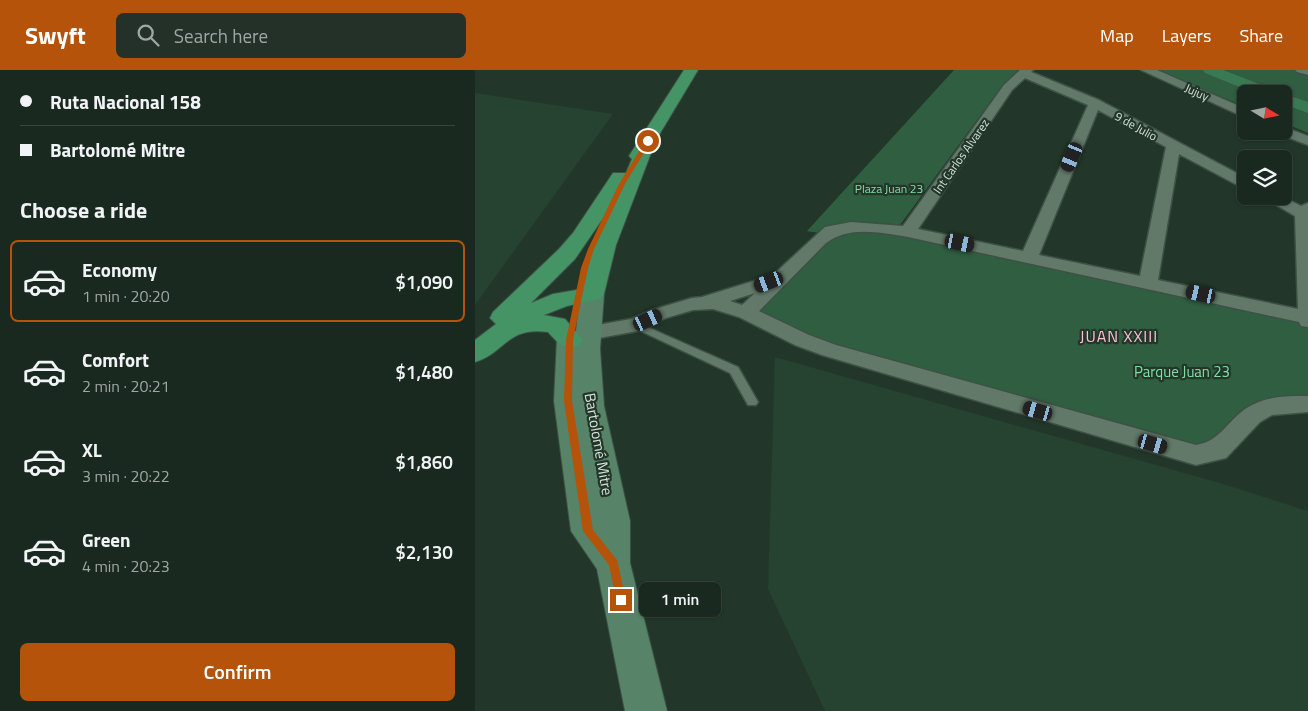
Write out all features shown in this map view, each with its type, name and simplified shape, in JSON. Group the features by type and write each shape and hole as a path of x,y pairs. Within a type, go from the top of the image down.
{"highway":[{"path":"586,289 588,258 602,224 643,148 691,70"},
{"path":"475,347 492,327 548,274 581,237 609,191 643,148"},
{"path":"527,294 553,285 586,289"},
{"path":"475,353 502,330 544,306 586,289"},
{"path":"502,330 520,325 542,323 555,325 579,336"}],"main road":[{"name":"Bartolomé Mitre","path":"586,289 568,401 588,531 613,563 646,711"}],"street":[{"name":"Jujuy","path":"1147,70 1237,110"},
{"path":"1301,70 1308,72"},
{"name":"9 de Julio","path":"1025,72 1095,103 1237,179"},
{"name":"Int Carlos Alvarez","path":"908,232 1008,88 1025,72"},
{"path":"1029,257 1095,103"},
{"path":"1293,135 1308,141"},
{"path":"1148,282 1173,146"},
{"path":"746,313 819,240 831,231 872,227 908,232 1148,282 1308,319 1305,211 1291,205"},
{"path":"579,336 636,325 676,308 702,303 781,278"},
{"path":"702,303 730,306 802,340 829,350 1196,455 1217,451 1252,416 1265,408 1280,404 1308,404"}],"lane":[{"path":"636,325 734,370 752,402"}],"shaded area":[{"path":"475,93 613,114 475,305"},
{"path":"775,357 1223,484 1308,511 1308,711 825,711 768,589"}],"green space":[{"name":"Plaza Juan 23","path":"954,70 1022,70 1002,86 900,225 861,223 842,225 824,232 807,231"},
{"path":"1156,70 1298,70 1308,73 1308,133 1293,127 1293,85 1237,85 1237,103"},
{"name":"Parque Juan 23","path":"872,227 1308,318 1308,404 1280,404 1217,451 829,350 746,313 819,240"}],"waterway":[{"path":"1210,70 1248,85"},
{"path":"1293,102 1308,108"}],"district":[{"name":"JUAN XXIII","path":"1119,336"}],"route":[{"path":"621,600 613,563 588,531 568,401 570,340 578,297 591,249 622,184 648,141"}]}
